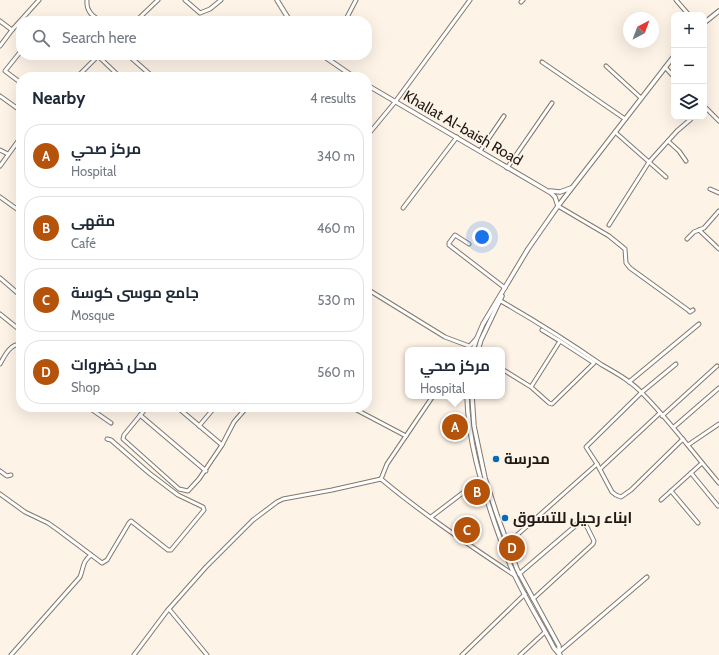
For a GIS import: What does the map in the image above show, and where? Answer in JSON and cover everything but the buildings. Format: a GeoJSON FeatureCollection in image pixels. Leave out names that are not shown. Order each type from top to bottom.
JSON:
{"type":"FeatureCollection","features":[{"type":"Feature","properties":{"kind":"street"},"geometry":{"type":"LineString","coordinates":[[25,16],[39,0]]}},
{"type":"Feature","properties":{"kind":"street"},"geometry":{"type":"LineString","coordinates":[[87,0],[87,6],[91,14],[94,16]]}},
{"type":"Feature","properties":{"kind":"street"},"geometry":{"type":"LineString","coordinates":[[141,16],[157,0]]}},
{"type":"Feature","properties":{"kind":"street"},"geometry":{"type":"LineString","coordinates":[[185,0],[200,13],[210,9],[221,0]]}},
{"type":"Feature","properties":{"kind":"street"},"geometry":{"type":"LineString","coordinates":[[277,0],[287,16]]}},
{"type":"Feature","properties":{"kind":"street"},"geometry":{"type":"LineString","coordinates":[[348,16],[356,0]]}},
{"type":"Feature","properties":{"kind":"street"},"geometry":{"type":"LineString","coordinates":[[372,130],[395,102],[470,0]]}},
{"type":"Feature","properties":{"kind":"street"},"geometry":{"type":"LineString","coordinates":[[676,0],[686,12]]}},
{"type":"Feature","properties":{"kind":"street"},"geometry":{"type":"LineString","coordinates":[[707,21],[719,11]]}},
{"type":"Feature","properties":{"kind":"street"},"geometry":{"type":"LineString","coordinates":[[0,21],[12,30]]}},
{"type":"Feature","properties":{"kind":"street"},"geometry":{"type":"LineString","coordinates":[[0,46],[16,26]]}},
{"type":"Feature","properties":{"kind":"street"},"geometry":{"type":"LineString","coordinates":[[16,57],[5,71],[16,79]]}},
{"type":"Feature","properties":{"kind":"street"},"geometry":{"type":"LineString","coordinates":[[82,72],[94,60]]}},
{"type":"Feature","properties":{"kind":"street"},"geometry":{"type":"LineString","coordinates":[[102,60],[115,72]]}},
{"type":"Feature","properties":{"kind":"street"},"geometry":{"type":"LineString","coordinates":[[133,60],[147,72]]}},
{"type":"Feature","properties":{"kind":"street"},"geometry":{"type":"LineString","coordinates":[[330,60],[347,72]]}},
{"type":"Feature","properties":{"kind":"street"},"geometry":{"type":"LineString","coordinates":[[479,347],[502,293],[528,249],[572,187],[671,60]]}},
{"type":"Feature","properties":{"kind":"street"},"geometry":{"type":"LineString","coordinates":[[542,62],[625,119]]}},
{"type":"Feature","properties":{"kind":"street"},"geometry":{"type":"LineString","coordinates":[[606,66],[641,98]]}},
{"type":"Feature","properties":{"kind":"street"},"geometry":{"type":"LineString","coordinates":[[665,68],[671,74]]}},
{"type":"Feature","properties":{"kind":"street","name":"Khallat Al-baish Road"},"geometry":{"type":"LineString","coordinates":[[372,88],[547,191]]}},
{"type":"Feature","properties":{"kind":"street"},"geometry":{"type":"LineString","coordinates":[[0,96],[16,108]]}},
{"type":"Feature","properties":{"kind":"street"},"geometry":{"type":"LineString","coordinates":[[507,168],[552,103]]}},
{"type":"Feature","properties":{"kind":"street"},"geometry":{"type":"LineString","coordinates":[[707,109],[719,120]]}},
{"type":"Feature","properties":{"kind":"street"},"geometry":{"type":"LineString","coordinates":[[480,151],[504,116]]}},
{"type":"Feature","properties":{"kind":"street"},"geometry":{"type":"LineString","coordinates":[[609,225],[649,162],[689,120]]}},
{"type":"Feature","properties":{"kind":"street"},"geometry":{"type":"LineString","coordinates":[[615,132],[666,177]]}},
{"type":"Feature","properties":{"kind":"street"},"geometry":{"type":"LineString","coordinates":[[403,208],[457,137]]}},
{"type":"Feature","properties":{"kind":"street"},"geometry":{"type":"LineString","coordinates":[[668,141],[679,151],[686,162]]}},
{"type":"Feature","properties":{"kind":"street"},"geometry":{"type":"LineString","coordinates":[[0,166],[16,144]]}},
{"type":"Feature","properties":{"kind":"street"},"geometry":{"type":"LineString","coordinates":[[0,150],[8,154]]}},
{"type":"Feature","properties":{"kind":"street"},"geometry":{"type":"LineString","coordinates":[[547,191],[560,192],[572,187]]}},
{"type":"Feature","properties":{"kind":"street"},"geometry":{"type":"LineString","coordinates":[[710,189],[719,193]]}},
{"type":"Feature","properties":{"kind":"street"},"geometry":{"type":"LineString","coordinates":[[547,191],[555,197],[558,206],[609,236],[625,249],[626,263],[630,268],[690,312],[693,310]]}},
{"type":"Feature","properties":{"kind":"street"},"geometry":{"type":"LineString","coordinates":[[0,197],[16,208]]}},
{"type":"Feature","properties":{"kind":"street"},"geometry":{"type":"LineString","coordinates":[[687,239],[694,232],[704,228],[719,211]]}},
{"type":"Feature","properties":{"kind":"street"},"geometry":{"type":"LineString","coordinates":[[699,230],[719,249]]}},
{"type":"Feature","properties":{"kind":"street"},"geometry":{"type":"LineString","coordinates":[[469,244],[454,235],[449,245],[505,288]]}},
{"type":"Feature","properties":{"kind":"street"},"geometry":{"type":"LineString","coordinates":[[0,278],[16,292]]}},
{"type":"Feature","properties":{"kind":"street"},"geometry":{"type":"LineString","coordinates":[[372,292],[445,337],[469,346],[477,338]]}},
{"type":"Feature","properties":{"kind":"street"},"geometry":{"type":"LineString","coordinates":[[474,347],[477,338],[499,300]]}},
{"type":"Feature","properties":{"kind":"street"},"geometry":{"type":"LineString","coordinates":[[499,300],[548,329],[642,392],[674,427],[719,483]]}},
{"type":"Feature","properties":{"kind":"street"},"geometry":{"type":"LineString","coordinates":[[0,314],[16,327]]}},
{"type":"Feature","properties":{"kind":"street"},"geometry":{"type":"LineString","coordinates":[[629,382],[699,324]]}},
{"type":"Feature","properties":{"kind":"street"},"geometry":{"type":"LineString","coordinates":[[505,371],[531,387],[552,404],[594,365],[594,362],[542,330]]}},
{"type":"Feature","properties":{"kind":"street"},"geometry":{"type":"LineString","coordinates":[[531,387],[560,341]]}},
{"type":"Feature","properties":{"kind":"street"},"geometry":{"type":"LineString","coordinates":[[0,364],[9,350],[16,345]]}},
{"type":"Feature","properties":{"kind":"street"},"geometry":{"type":"LineString","coordinates":[[676,364],[642,392],[586,447],[614,494],[619,497],[623,496],[683,439]]}},
{"type":"Feature","properties":{"kind":"street"},"geometry":{"type":"LineString","coordinates":[[600,469],[717,366]]}},
{"type":"Feature","properties":{"kind":"street"},"geometry":{"type":"LineString","coordinates":[[674,427],[719,388]]}},
{"type":"Feature","properties":{"kind":"street"},"geometry":{"type":"LineString","coordinates":[[381,479],[387,464],[431,399]]}},
{"type":"Feature","properties":{"kind":"street"},"geometry":{"type":"LineString","coordinates":[[466,399],[475,453],[507,544],[515,575],[545,632],[559,654]]}},
{"type":"Feature","properties":{"kind":"street"},"geometry":{"type":"LineString","coordinates":[[472,399],[481,479],[513,566],[519,574],[559,646],[559,654]]}},
{"type":"Feature","properties":{"kind":"street"},"geometry":{"type":"LineString","coordinates":[[467,407],[472,407]]}},
{"type":"Feature","properties":{"kind":"street"},"geometry":{"type":"LineString","coordinates":[[95,412],[111,423]]}},
{"type":"Feature","properties":{"kind":"street"},"geometry":{"type":"LineString","coordinates":[[143,412],[124,435],[123,439],[179,489],[185,491],[190,489],[206,471],[234,422],[243,412]]}},
{"type":"Feature","properties":{"kind":"street"},"geometry":{"type":"LineString","coordinates":[[182,412],[222,445]]}},
{"type":"Feature","properties":{"kind":"street"},"geometry":{"type":"LineString","coordinates":[[199,426],[211,412]]}},
{"type":"Feature","properties":{"kind":"street"},"geometry":{"type":"LineString","coordinates":[[360,412],[406,436]]}},
{"type":"Feature","properties":{"kind":"street"},"geometry":{"type":"LineString","coordinates":[[140,415],[206,471]]}},
{"type":"Feature","properties":{"kind":"street"},"geometry":{"type":"LineString","coordinates":[[688,445],[719,424]]}},
{"type":"Feature","properties":{"kind":"street"},"geometry":{"type":"LineString","coordinates":[[0,494],[25,512],[48,523],[101,562],[106,561],[131,521],[170,551],[204,510],[202,506],[178,495],[149,473],[111,440],[107,439]]}},
{"type":"Feature","properties":{"kind":"street"},"geometry":{"type":"LineString","coordinates":[[475,453],[479,452]]}},
{"type":"Feature","properties":{"kind":"street"},"geometry":{"type":"LineString","coordinates":[[661,500],[702,463]]}},
{"type":"Feature","properties":{"kind":"street"},"geometry":{"type":"LineString","coordinates":[[507,544],[597,464]]}},
{"type":"Feature","properties":{"kind":"street"},"geometry":{"type":"LineString","coordinates":[[0,471],[7,476],[11,475]]}},
{"type":"Feature","properties":{"kind":"street"},"geometry":{"type":"LineString","coordinates":[[691,473],[718,506]]}},
{"type":"Feature","properties":{"kind":"street"},"geometry":{"type":"LineString","coordinates":[[381,479],[405,499],[467,544],[515,575]]}},
{"type":"Feature","properties":{"kind":"street"},"geometry":{"type":"LineString","coordinates":[[134,655],[169,609],[201,572],[247,526],[277,502],[283,499],[381,479]]}},
{"type":"Feature","properties":{"kind":"street"},"geometry":{"type":"LineString","coordinates":[[431,517],[481,479]]}},
{"type":"Feature","properties":{"kind":"street"},"geometry":{"type":"LineString","coordinates":[[671,491],[698,523]]}},
{"type":"Feature","properties":{"kind":"street"},"geometry":{"type":"LineString","coordinates":[[519,574],[580,521],[584,521],[594,541],[593,544],[533,599]]}},
{"type":"Feature","properties":{"kind":"street"},"geometry":{"type":"LineString","coordinates":[[11,655],[80,577],[82,567],[91,555]]}},
{"type":"Feature","properties":{"kind":"street"},"geometry":{"type":"LineString","coordinates":[[559,654],[647,577]]}},
{"type":"Feature","properties":{"kind":"street"},"geometry":{"type":"LineString","coordinates":[[462,655],[525,594]]}},
{"type":"Feature","properties":{"kind":"street"},"geometry":{"type":"LineString","coordinates":[[169,609],[207,655]]}},
{"type":"Feature","properties":{"kind":"street"},"geometry":{"type":"LineString","coordinates":[[520,655],[545,632]]}},
{"type":"Feature","properties":{"kind":"place","name":"مركز صحي"},"geometry":{"type":"Point","coordinates":[455,427]}},
{"type":"Feature","properties":{"kind":"place","name":"مدرسة"},"geometry":{"type":"Point","coordinates":[496,459]}},
{"type":"Feature","properties":{"kind":"place","name":"مقهى"},"geometry":{"type":"Point","coordinates":[477,492]}},
{"type":"Feature","properties":{"kind":"place","name":"ابناء رحيل للتسوق"},"geometry":{"type":"Point","coordinates":[505,518]}},
{"type":"Feature","properties":{"kind":"place","name":"جامع موسى كوسة"},"geometry":{"type":"Point","coordinates":[467,530]}},
{"type":"Feature","properties":{"kind":"place","name":"محل خضروات"},"geometry":{"type":"Point","coordinates":[512,548]}}]}
